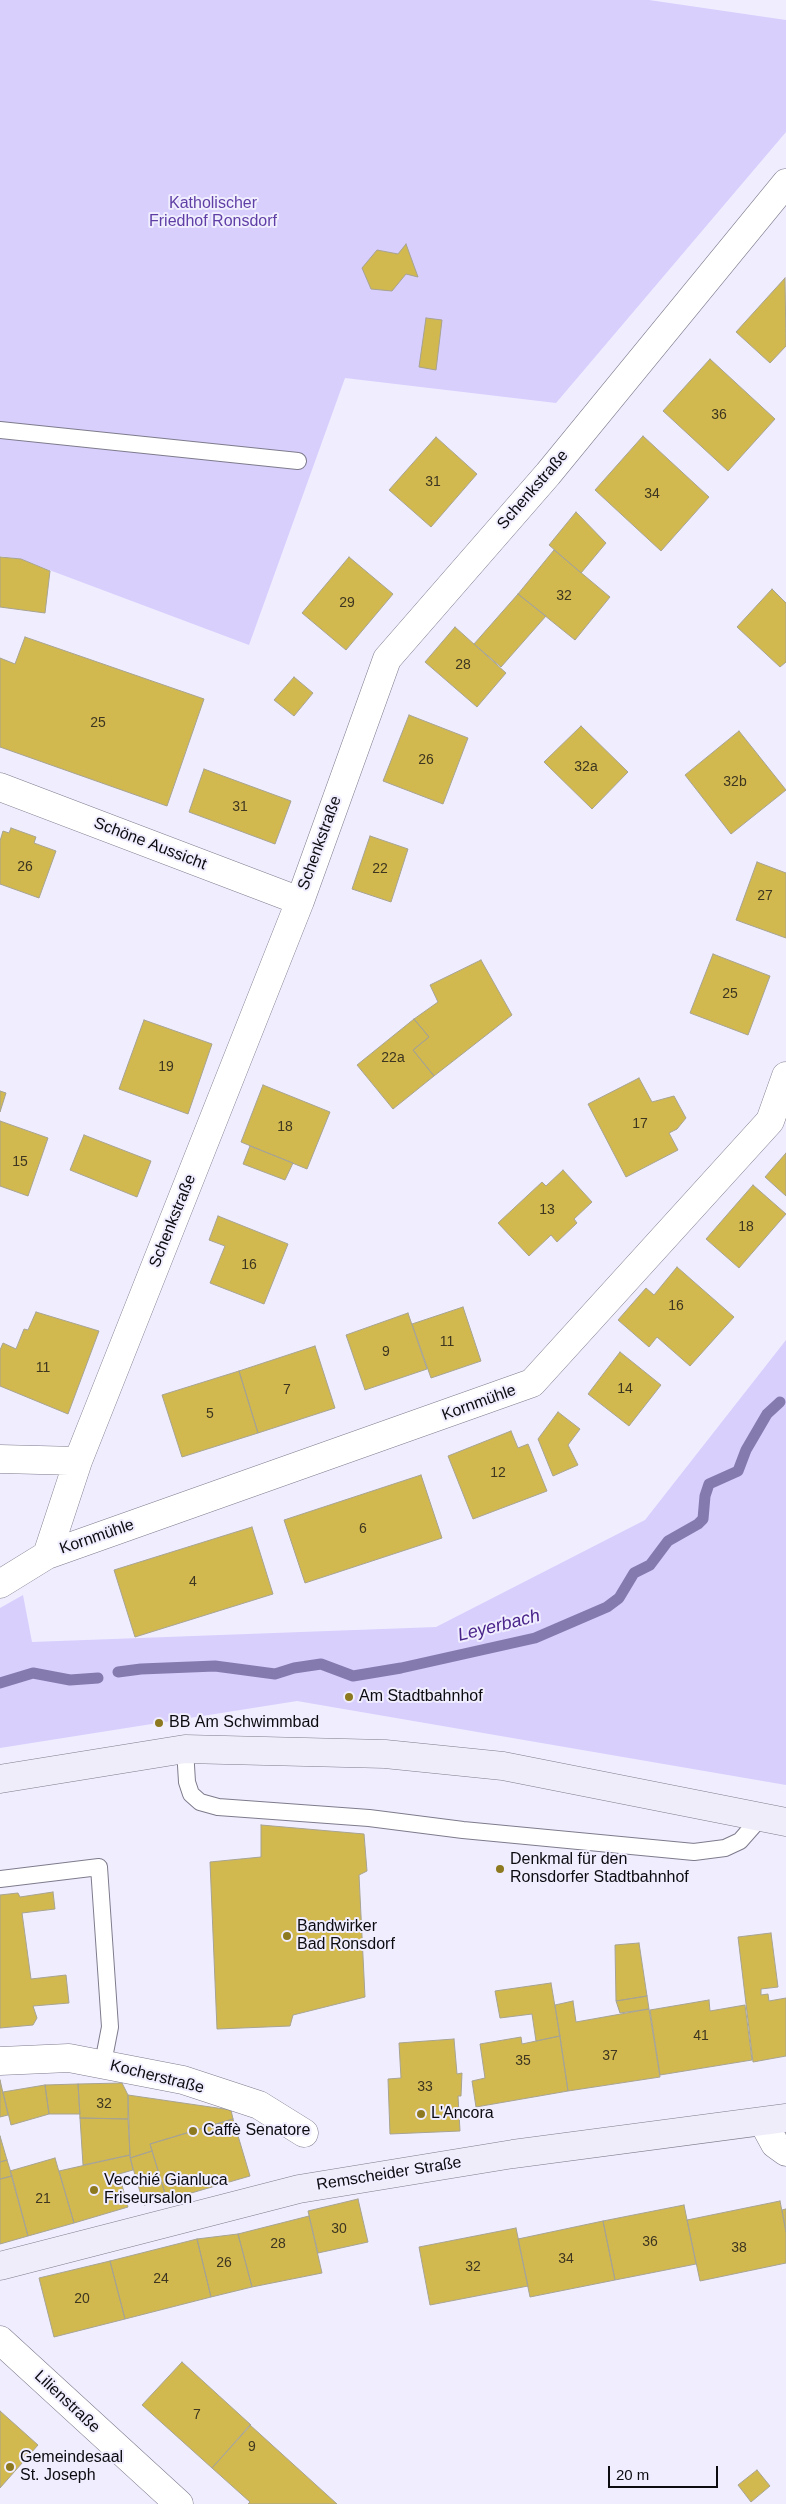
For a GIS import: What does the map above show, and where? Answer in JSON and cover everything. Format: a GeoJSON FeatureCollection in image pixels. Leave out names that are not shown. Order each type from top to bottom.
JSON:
{"type":"FeatureCollection","features":[{"type":"Feature","properties":{"kind":"main road"},"geometry":{"type":"LineString","coordinates":[[0,1779],[185,1749],[386,1754],[503,1766],[774,1819]]}},
{"type":"Feature","properties":{"kind":"main road","name":"Remscheider Straße"},"geometry":{"type":"LineString","coordinates":[[0,2266],[298,2189],[513,2154],[775,2120]]}},
{"type":"Feature","properties":{"kind":"street","name":"Schenkstraße"},"geometry":{"type":"LineString","coordinates":[[46,1555],[78,1461],[300,901],[387,659],[548,474],[786,183]]}},
{"type":"Feature","properties":{"kind":"street","name":"Schöne Aussicht"},"geometry":{"type":"LineString","coordinates":[[0,787],[300,901]]}},
{"type":"Feature","properties":{"kind":"street","name":"Kornmühle"},"geometry":{"type":"LineString","coordinates":[[46,1555],[532,1383],[770,1121],[786,1076]]}},
{"type":"Feature","properties":{"kind":"street"},"geometry":{"type":"LineString","coordinates":[[0,1459],[78,1461]]}},
{"type":"Feature","properties":{"kind":"street"},"geometry":{"type":"LineString","coordinates":[[0,1584],[46,1555]]}},
{"type":"Feature","properties":{"kind":"street","name":"Kocherstraße"},"geometry":{"type":"LineString","coordinates":[[0,2061],[69,2058],[103,2063],[183,2080],[259,2105],[304,2133]]}},
{"type":"Feature","properties":{"kind":"street"},"geometry":{"type":"LineString","coordinates":[[775,2120],[775,2144],[786,2152]]}},
{"type":"Feature","properties":{"kind":"street","name":"Lilienstraße"},"geometry":{"type":"LineString","coordinates":[[0,2340],[179,2504]]}},
{"type":"Feature","properties":{"kind":"lane"},"geometry":{"type":"LineString","coordinates":[[0,430],[298,461]]}},
{"type":"Feature","properties":{"kind":"lane"},"geometry":{"type":"LineString","coordinates":[[185,1749],[186,1782],[191,1794],[200,1802],[218,1807],[369,1818],[463,1830],[694,1852],[725,1848],[740,1841],[774,1819]]}},
{"type":"Feature","properties":{"kind":"lane"},"geometry":{"type":"LineString","coordinates":[[0,1879],[99,1867],[110,2027],[103,2063]]}},
{"type":"Feature","properties":{"kind":"green space","name":"Katholischer Friedhof Ronsdorf"},"geometry":{"type":"Polygon","coordinates":[[[0,0],[649,0],[786,20],[786,132],[556,403],[345,378],[249,645],[20,559],[0,556],[0,0]]]}},
{"type":"Feature","properties":{"kind":"green space"},"geometry":{"type":"Polygon","coordinates":[[[786,1340],[786,1785],[297,1701],[0,1748],[0,1608],[23,1595],[32,1642],[436,1627],[645,1520],[786,1340]]]}},
{"type":"Feature","properties":{"kind":"building"},"geometry":{"type":"Polygon","coordinates":[[[406,244],[418,277],[406,274],[392,291],[371,289],[362,268],[377,250],[398,254],[406,244]]]}},
{"type":"Feature","properties":{"kind":"building"},"geometry":{"type":"Polygon","coordinates":[[[785,278],[786,346],[770,363],[736,332],[785,278]]]}},
{"type":"Feature","properties":{"kind":"building"},"geometry":{"type":"Polygon","coordinates":[[[426,318],[442,320],[436,370],[419,367],[426,318]]]}},
{"type":"Feature","properties":{"kind":"building"},"geometry":{"type":"Polygon","coordinates":[[[710,359],[775,419],[728,471],[663,411],[710,359]]]}},
{"type":"Feature","properties":{"kind":"building"},"geometry":{"type":"Polygon","coordinates":[[[643,436],[709,497],[661,551],[595,490],[643,436]]]}},
{"type":"Feature","properties":{"kind":"building"},"geometry":{"type":"Polygon","coordinates":[[[436,437],[477,474],[431,527],[389,490],[436,437]]]}},
{"type":"Feature","properties":{"kind":"building"},"geometry":{"type":"Polygon","coordinates":[[[576,512],[606,543],[581,573],[549,545],[576,512]]]}},
{"type":"Feature","properties":{"kind":"building"},"geometry":{"type":"Polygon","coordinates":[[[554,550],[610,597],[575,640],[518,594],[554,550]]]}},
{"type":"Feature","properties":{"kind":"building"},"geometry":{"type":"Polygon","coordinates":[[[0,557],[21,559],[50,571],[45,613],[0,607],[0,557]]]}},
{"type":"Feature","properties":{"kind":"building"},"geometry":{"type":"Polygon","coordinates":[[[349,557],[393,594],[346,650],[302,613],[349,557]]]}},
{"type":"Feature","properties":{"kind":"building"},"geometry":{"type":"Polygon","coordinates":[[[772,589],[786,603],[786,662],[780,667],[737,627],[772,589]]]}},
{"type":"Feature","properties":{"kind":"building"},"geometry":{"type":"Polygon","coordinates":[[[518,594],[546,616],[501,667],[474,644],[518,594]]]}},
{"type":"Feature","properties":{"kind":"building"},"geometry":{"type":"Polygon","coordinates":[[[455,627],[506,673],[477,707],[425,662],[455,627]]]}},
{"type":"Feature","properties":{"kind":"building"},"geometry":{"type":"Polygon","coordinates":[[[25,637],[204,699],[167,806],[0,747],[0,658],[15,664],[25,637]]]}},
{"type":"Feature","properties":{"kind":"building"},"geometry":{"type":"Polygon","coordinates":[[[294,677],[313,693],[294,716],[274,700],[294,677]]]}},
{"type":"Feature","properties":{"kind":"building"},"geometry":{"type":"Polygon","coordinates":[[[409,715],[468,738],[443,804],[383,781],[409,715]]]}},
{"type":"Feature","properties":{"kind":"building"},"geometry":{"type":"Polygon","coordinates":[[[581,726],[628,772],[592,809],[544,762],[581,726]]]}},
{"type":"Feature","properties":{"kind":"building"},"geometry":{"type":"Polygon","coordinates":[[[739,731],[786,790],[731,834],[685,775],[739,731]]]}},
{"type":"Feature","properties":{"kind":"building"},"geometry":{"type":"Polygon","coordinates":[[[204,769],[291,801],[275,844],[189,812],[204,769]]]}},
{"type":"Feature","properties":{"kind":"building"},"geometry":{"type":"Polygon","coordinates":[[[11,828],[36,837],[34,843],[56,851],[39,898],[0,884],[0,841],[3,831],[9,833],[11,828]]]}},
{"type":"Feature","properties":{"kind":"building"},"geometry":{"type":"Polygon","coordinates":[[[370,836],[408,849],[391,902],[352,889],[370,836]]]}},
{"type":"Feature","properties":{"kind":"building"},"geometry":{"type":"Polygon","coordinates":[[[757,862],[786,873],[786,938],[736,920],[757,862]]]}},
{"type":"Feature","properties":{"kind":"building"},"geometry":{"type":"Polygon","coordinates":[[[713,954],[770,976],[748,1035],[690,1013],[713,954]]]}},
{"type":"Feature","properties":{"kind":"building"},"geometry":{"type":"Polygon","coordinates":[[[481,960],[512,1015],[434,1076],[413,1050],[429,1037],[414,1019],[438,1002],[430,985],[481,960]]]}},
{"type":"Feature","properties":{"kind":"building"},"geometry":{"type":"Polygon","coordinates":[[[414,1019],[429,1037],[413,1050],[434,1076],[393,1109],[357,1065],[414,1019]]]}},
{"type":"Feature","properties":{"kind":"building"},"geometry":{"type":"Polygon","coordinates":[[[144,1020],[212,1044],[188,1114],[119,1089],[144,1020]]]}},
{"type":"Feature","properties":{"kind":"building"},"geometry":{"type":"Polygon","coordinates":[[[639,1078],[652,1102],[674,1096],[686,1118],[677,1129],[669,1133],[678,1150],[626,1177],[588,1104],[639,1078]]]}},
{"type":"Feature","properties":{"kind":"building"},"geometry":{"type":"Polygon","coordinates":[[[263,1085],[330,1112],[307,1169],[241,1142],[263,1085]]]}},
{"type":"Feature","properties":{"kind":"building"},"geometry":{"type":"Polygon","coordinates":[[[0,1091],[6,1093],[0,1112],[0,1091]]]}},
{"type":"Feature","properties":{"kind":"building"},"geometry":{"type":"Polygon","coordinates":[[[0,1121],[48,1138],[28,1196],[0,1186],[0,1121]]]}},
{"type":"Feature","properties":{"kind":"building"},"geometry":{"type":"Polygon","coordinates":[[[84,1135],[151,1161],[137,1197],[70,1170],[84,1135]]]}},
{"type":"Feature","properties":{"kind":"building"},"geometry":{"type":"Polygon","coordinates":[[[250,1146],[293,1163],[285,1180],[243,1164],[250,1146]]]}},
{"type":"Feature","properties":{"kind":"building"},"geometry":{"type":"Polygon","coordinates":[[[786,1153],[786,1196],[765,1177],[786,1153]]]}},
{"type":"Feature","properties":{"kind":"building"},"geometry":{"type":"Polygon","coordinates":[[[563,1170],[592,1202],[574,1219],[577,1223],[557,1242],[551,1235],[529,1256],[498,1223],[542,1182],[546,1186],[563,1170]]]}},
{"type":"Feature","properties":{"kind":"building"},"geometry":{"type":"Polygon","coordinates":[[[753,1185],[786,1214],[739,1268],[706,1239],[753,1185]]]}},
{"type":"Feature","properties":{"kind":"building"},"geometry":{"type":"Polygon","coordinates":[[[218,1216],[288,1244],[264,1304],[210,1283],[225,1246],[209,1240],[218,1216]]]}},
{"type":"Feature","properties":{"kind":"building"},"geometry":{"type":"Polygon","coordinates":[[[677,1267],[734,1317],[690,1366],[657,1337],[649,1347],[618,1320],[646,1288],[654,1295],[677,1267]]]}},
{"type":"Feature","properties":{"kind":"building"},"geometry":{"type":"Polygon","coordinates":[[[463,1307],[481,1361],[431,1378],[412,1324],[463,1307]]]}},
{"type":"Feature","properties":{"kind":"building"},"geometry":{"type":"Polygon","coordinates":[[[36,1312],[99,1331],[68,1414],[0,1386],[0,1350],[3,1343],[16,1349],[24,1329],[28,1330],[36,1312]]]}},
{"type":"Feature","properties":{"kind":"building"},"geometry":{"type":"Polygon","coordinates":[[[408,1313],[427,1369],[365,1390],[346,1335],[408,1313]]]}},
{"type":"Feature","properties":{"kind":"building"},"geometry":{"type":"Polygon","coordinates":[[[315,1346],[335,1408],[258,1433],[239,1371],[315,1346]]]}},
{"type":"Feature","properties":{"kind":"building"},"geometry":{"type":"Polygon","coordinates":[[[620,1352],[661,1385],[629,1426],[588,1394],[620,1352]]]}},
{"type":"Feature","properties":{"kind":"building"},"geometry":{"type":"Polygon","coordinates":[[[239,1371],[258,1433],[182,1457],[162,1395],[239,1371]]]}},
{"type":"Feature","properties":{"kind":"building"},"geometry":{"type":"Polygon","coordinates":[[[558,1412],[580,1429],[568,1445],[578,1465],[553,1476],[538,1439],[558,1412]]]}},
{"type":"Feature","properties":{"kind":"building"},"geometry":{"type":"Polygon","coordinates":[[[511,1431],[518,1448],[528,1444],[547,1491],[473,1519],[448,1456],[511,1431]]]}},
{"type":"Feature","properties":{"kind":"building"},"geometry":{"type":"Polygon","coordinates":[[[421,1475],[442,1538],[305,1583],[284,1520],[421,1475]]]}},
{"type":"Feature","properties":{"kind":"building"},"geometry":{"type":"Polygon","coordinates":[[[252,1527],[273,1594],[135,1637],[114,1570],[252,1527]]]}},
{"type":"Feature","properties":{"kind":"building","name":"Bandwirker Bad Ronsdorf"},"geometry":{"type":"Polygon","coordinates":[[[261,1825],[364,1834],[367,1871],[359,1875],[365,1997],[293,2015],[290,2026],[217,2029],[210,1862],[261,1857],[261,1825]]]}},
{"type":"Feature","properties":{"kind":"building"},"geometry":{"type":"Polygon","coordinates":[[[53,1892],[55,1909],[22,1913],[31,1979],[66,1975],[69,2003],[33,2006],[37,2018],[33,2025],[0,2028],[0,1895],[18,1893],[20,1897],[53,1892]]]}},
{"type":"Feature","properties":{"kind":"building"},"geometry":{"type":"Polygon","coordinates":[[[771,1933],[778,1987],[761,1989],[761,1995],[768,1994],[769,2001],[786,1998],[786,2056],[753,2062],[738,1937],[771,1933]]]}},
{"type":"Feature","properties":{"kind":"building"},"geometry":{"type":"Polygon","coordinates":[[[639,1943],[647,1996],[616,2001],[615,1945],[639,1943]]]}},
{"type":"Feature","properties":{"kind":"building"},"geometry":{"type":"Polygon","coordinates":[[[551,1983],[560,2036],[536,2041],[532,2014],[500,2018],[495,1991],[551,1983]]]}},
{"type":"Feature","properties":{"kind":"building"},"geometry":{"type":"Polygon","coordinates":[[[647,1996],[649,2009],[620,2013],[616,2001],[647,1996]]]}},
{"type":"Feature","properties":{"kind":"building"},"geometry":{"type":"Polygon","coordinates":[[[709,2000],[710,2011],[745,2005],[752,2060],[660,2075],[650,2010],[709,2000]]]}},
{"type":"Feature","properties":{"kind":"building"},"geometry":{"type":"Polygon","coordinates":[[[573,2001],[576,2022],[649,2009],[660,2077],[568,2091],[555,2005],[573,2001]]]}},
{"type":"Feature","properties":{"kind":"building"},"geometry":{"type":"Polygon","coordinates":[[[560,2036],[568,2091],[476,2107],[472,2081],[485,2078],[480,2044],[521,2037],[522,2044],[560,2036]]]}},
{"type":"Feature","properties":{"kind":"building"},"geometry":{"type":"Polygon","coordinates":[[[454,2039],[457,2074],[462,2073],[461,2096],[458,2096],[460,2131],[390,2134],[388,2079],[401,2078],[399,2043],[454,2039]]]}},
{"type":"Feature","properties":{"kind":"building"},"geometry":{"type":"Polygon","coordinates":[[[0,2080],[8,2115],[0,2117],[0,2080]]]}},
{"type":"Feature","properties":{"kind":"building"},"geometry":{"type":"Polygon","coordinates":[[[122,2083],[128,2095],[128,2119],[80,2118],[78,2084],[122,2083]]]}},
{"type":"Feature","properties":{"kind":"building"},"geometry":{"type":"Polygon","coordinates":[[[78,2084],[80,2114],[49,2114],[45,2085],[78,2084]]]}},
{"type":"Feature","properties":{"kind":"building"},"geometry":{"type":"Polygon","coordinates":[[[45,2085],[49,2114],[11,2125],[3,2092],[45,2085]]]}},
{"type":"Feature","properties":{"kind":"building"},"geometry":{"type":"Polygon","coordinates":[[[128,2095],[231,2110],[233,2119],[150,2144],[152,2151],[130,2158],[128,2095]]]}},
{"type":"Feature","properties":{"kind":"building"},"geometry":{"type":"Polygon","coordinates":[[[80,2118],[128,2119],[130,2155],[83,2165],[80,2118]]]}},
{"type":"Feature","properties":{"kind":"building"},"geometry":{"type":"Polygon","coordinates":[[[233,2119],[250,2176],[167,2200],[150,2144],[233,2119]]]}},
{"type":"Feature","properties":{"kind":"building"},"geometry":{"type":"Polygon","coordinates":[[[0,2136],[7,2160],[0,2162],[0,2136]]]}},
{"type":"Feature","properties":{"kind":"building"},"geometry":{"type":"Polygon","coordinates":[[[152,2151],[167,2200],[144,2205],[130,2158],[152,2151]]]}},
{"type":"Feature","properties":{"kind":"building"},"geometry":{"type":"Polygon","coordinates":[[[130,2155],[133,2170],[119,2174],[128,2207],[74,2223],[59,2171],[130,2155]]]}},
{"type":"Feature","properties":{"kind":"building"},"geometry":{"type":"Polygon","coordinates":[[[55,2158],[74,2223],[28,2236],[10,2171],[55,2158]]]}},
{"type":"Feature","properties":{"kind":"building"},"geometry":{"type":"Polygon","coordinates":[[[7,2160],[12,2176],[0,2179],[0,2162],[7,2160]]]}},
{"type":"Feature","properties":{"kind":"building"},"geometry":{"type":"Polygon","coordinates":[[[12,2176],[28,2236],[0,2244],[0,2179],[12,2176]]]}},
{"type":"Feature","properties":{"kind":"building"},"geometry":{"type":"Polygon","coordinates":[[[358,2199],[368,2242],[318,2253],[308,2211],[358,2199]]]}},
{"type":"Feature","properties":{"kind":"building"},"geometry":{"type":"Polygon","coordinates":[[[780,2201],[786,2232],[786,2263],[700,2281],[687,2220],[780,2201]]]}},
{"type":"Feature","properties":{"kind":"building"},"geometry":{"type":"Polygon","coordinates":[[[684,2205],[696,2264],[615,2280],[603,2221],[684,2205]]]}},
{"type":"Feature","properties":{"kind":"building"},"geometry":{"type":"Polygon","coordinates":[[[786,2209],[786,2232],[782,2210],[786,2209]]]}},
{"type":"Feature","properties":{"kind":"building"},"geometry":{"type":"Polygon","coordinates":[[[309,2216],[322,2273],[252,2287],[238,2234],[309,2216]]]}},
{"type":"Feature","properties":{"kind":"building"},"geometry":{"type":"Polygon","coordinates":[[[603,2221],[615,2280],[530,2297],[518,2239],[603,2221]]]}},
{"type":"Feature","properties":{"kind":"building"},"geometry":{"type":"Polygon","coordinates":[[[516,2228],[528,2286],[430,2305],[419,2247],[516,2228]]]}},
{"type":"Feature","properties":{"kind":"building"},"geometry":{"type":"Polygon","coordinates":[[[238,2234],[252,2287],[211,2297],[197,2239],[238,2234]]]}},
{"type":"Feature","properties":{"kind":"building"},"geometry":{"type":"Polygon","coordinates":[[[197,2239],[211,2297],[125,2319],[110,2261],[197,2239]]]}},
{"type":"Feature","properties":{"kind":"building"},"geometry":{"type":"Polygon","coordinates":[[[110,2261],[125,2319],[54,2337],[39,2278],[110,2261]]]}},
{"type":"Feature","properties":{"kind":"building"},"geometry":{"type":"Polygon","coordinates":[[[182,2362],[251,2425],[212,2468],[142,2405],[182,2362]]]}},
{"type":"Feature","properties":{"kind":"building","name":"Gemeindesaal St. Joseph"},"geometry":{"type":"Polygon","coordinates":[[[0,2411],[38,2445],[0,2488],[0,2411]]]}},
{"type":"Feature","properties":{"kind":"building"},"geometry":{"type":"Polygon","coordinates":[[[250,2425],[337,2504],[248,2504],[250,2502],[212,2468],[250,2425]]]}},
{"type":"Feature","properties":{"kind":"building"},"geometry":{"type":"Polygon","coordinates":[[[757,2470],[770,2486],[751,2502],[738,2485],[757,2470]]]}},
{"type":"Feature","properties":{"kind":"waterway","name":"Leyerbach"},"geometry":{"type":"LineString","coordinates":[[118,1672],[141,1669],[215,1666],[275,1674],[294,1668],[321,1664],[353,1676],[401,1668],[535,1638],[607,1607],[619,1598],[634,1573],[650,1565],[668,1541],[698,1524],[703,1519],[705,1496],[709,1484],[738,1471],[746,1450],[767,1414],[780,1402]]}},
{"type":"Feature","properties":{"kind":"waterway","name":"Leyerbach"},"geometry":{"type":"LineString","coordinates":[[0,1683],[33,1673],[70,1680],[98,1678]]}},
{"type":"Feature","properties":{"kind":"place","name":"Am Stadtbahnhof"},"geometry":{"type":"Point","coordinates":[349,1697]}},
{"type":"Feature","properties":{"kind":"place","name":"BB Am Schwimmbad"},"geometry":{"type":"Point","coordinates":[159,1723]}},
{"type":"Feature","properties":{"kind":"place","name":"Denkmal für den Ronsdorfer Stadtbahnhof"},"geometry":{"type":"Point","coordinates":[500,1869]}},
{"type":"Feature","properties":{"kind":"place","name":"Bandwirker Bad Ronsdorf"},"geometry":{"type":"Point","coordinates":[287,1936]}},
{"type":"Feature","properties":{"kind":"place","name":"L'Ancora"},"geometry":{"type":"Point","coordinates":[421,2114]}},
{"type":"Feature","properties":{"kind":"place","name":"Caffè Senatore"},"geometry":{"type":"Point","coordinates":[193,2131]}},
{"type":"Feature","properties":{"kind":"place","name":"Vecchié Gianluca Friseursalon"},"geometry":{"type":"Point","coordinates":[94,2190]}},
{"type":"Feature","properties":{"kind":"place","name":"Gemeindesaal St. Joseph"},"geometry":{"type":"Point","coordinates":[10,2467]}}]}
